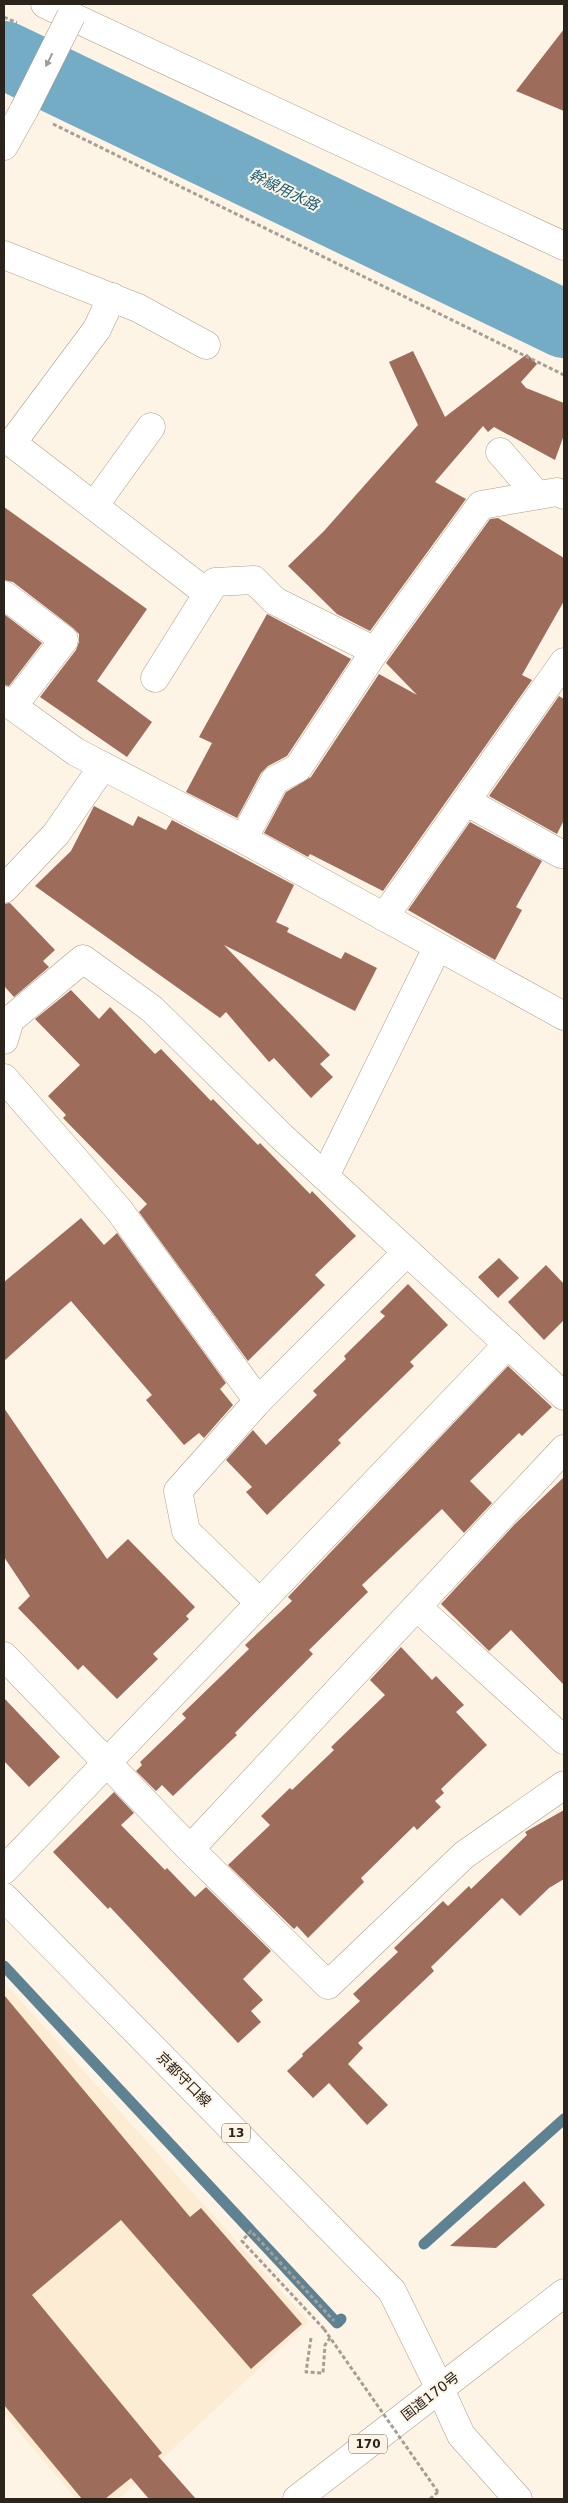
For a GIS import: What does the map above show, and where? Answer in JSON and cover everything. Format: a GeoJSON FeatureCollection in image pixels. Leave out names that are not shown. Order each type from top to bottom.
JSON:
{"type":"FeatureCollection","features":[{"type":"Feature","properties":{"kind":"main road"},"geometry":{"type":"LineString","coordinates":[[45,4],[75,10],[564,246]]}},
{"type":"Feature","properties":{"kind":"main road"},"geometry":{"type":"LineString","coordinates":[[4,146],[75,10]]}},
{"type":"Feature","properties":{"kind":"main road"},"geometry":{"type":"LineString","coordinates":[[4,255],[138,308],[206,346]]}},
{"type":"Feature","properties":{"kind":"main road"},"geometry":{"type":"LineString","coordinates":[[112,297],[97,329],[12,443],[207,594]]}},
{"type":"Feature","properties":{"kind":"main road"},"geometry":{"type":"LineString","coordinates":[[94,506],[151,427]]}},
{"type":"Feature","properties":{"kind":"main road"},"geometry":{"type":"LineString","coordinates":[[500,452],[537,496]]}},
{"type":"Feature","properties":{"kind":"main road"},"geometry":{"type":"LineString","coordinates":[[243,839],[275,780],[298,768],[375,651],[481,505],[558,492],[564,495]]}},
{"type":"Feature","properties":{"kind":"main road"},"geometry":{"type":"LineString","coordinates":[[155,678],[215,582],[254,580],[275,601],[375,651]]}},
{"type":"Feature","properties":{"kind":"main road"},"geometry":{"type":"LineString","coordinates":[[4,595],[64,640],[8,703],[76,752],[243,839],[437,948],[564,1016]]}},
{"type":"Feature","properties":{"kind":"main road"},"geometry":{"type":"LineString","coordinates":[[384,917],[560,674]]}},
{"type":"Feature","properties":{"kind":"main road"},"geometry":{"type":"LineString","coordinates":[[4,889],[56,834],[102,766]]}},
{"type":"Feature","properties":{"kind":"main road"},"geometry":{"type":"LineString","coordinates":[[467,802],[561,854]]}},
{"type":"Feature","properties":{"kind":"main road"},"geometry":{"type":"LineString","coordinates":[[325,1176],[437,948]]}},
{"type":"Feature","properties":{"kind":"main road"},"geometry":{"type":"LineString","coordinates":[[4,1040],[10,1020],[83,958],[152,1009],[282,1138],[564,1396]]}},
{"type":"Feature","properties":{"kind":"main road"},"geometry":{"type":"LineString","coordinates":[[4,1078],[119,1210],[258,1401]]}},
{"type":"Feature","properties":{"kind":"main road"},"geometry":{"type":"LineString","coordinates":[[260,1603],[186,1531],[178,1491],[258,1401],[407,1252]]}},
{"type":"Feature","properties":{"kind":"main road"},"geometry":{"type":"LineString","coordinates":[[4,1870],[508,1344]]}},
{"type":"Feature","properties":{"kind":"main road"},"geometry":{"type":"LineString","coordinates":[[190,1849],[564,1449]]}},
{"type":"Feature","properties":{"kind":"main road"},"geometry":{"type":"LineString","coordinates":[[417,1607],[564,1740]]}},
{"type":"Feature","properties":{"kind":"main road"},"geometry":{"type":"LineString","coordinates":[[4,1656],[190,1849],[328,1985],[464,1855],[564,1785]]}},
{"type":"Feature","properties":{"kind":"main road","name":"京都守口線"},"geometry":{"type":"LineString","coordinates":[[4,1897],[392,2291],[461,2435],[518,2499]]}},
{"type":"Feature","properties":{"kind":"main road","name":"国道170号"},"geometry":{"type":"LineString","coordinates":[[296,2499],[564,2293]]}},
{"type":"Feature","properties":{"kind":"path"},"geometry":{"type":"LineString","coordinates":[[24,110],[564,375]]}},
{"type":"Feature","properties":{"kind":"path"},"geometry":{"type":"LineString","coordinates":[[334,2321],[251,2231],[242,2241],[330,2338],[438,2492],[430,2499]]}},
{"type":"Feature","properties":{"kind":"path"},"geometry":{"type":"LineString","coordinates":[[311,2338],[306,2372],[323,2373],[324,2345],[330,2338]]}},
{"type":"Feature","properties":{"kind":"shaded area"},"geometry":{"type":"Polygon","coordinates":[[[4,1982],[309,2322],[119,2499],[76,2499],[4,2414],[4,1982]]]}},
{"type":"Feature","properties":{"kind":"building"},"geometry":{"type":"Polygon","coordinates":[[[564,29],[564,111],[516,91],[564,29]]]}},
{"type":"Feature","properties":{"kind":"building"},"geometry":{"type":"Polygon","coordinates":[[[413,351],[445,417],[527,354],[537,364],[521,382],[526,388],[564,403],[564,435],[555,460],[494,427],[488,432],[483,426],[435,482],[466,499],[370,631],[337,614],[288,566],[324,531],[418,425],[389,362],[413,351]]]}},
{"type":"Feature","properties":{"kind":"building"},"geometry":{"type":"Polygon","coordinates":[[[4,507],[147,609],[97,681],[152,722],[127,757],[40,697],[76,650],[79,634],[13,582],[4,580],[4,507]]]}},
{"type":"Feature","properties":{"kind":"building"},"geometry":{"type":"Polygon","coordinates":[[[498,518],[564,558],[564,601],[522,675],[532,680],[383,891],[310,854],[308,857],[264,833],[286,792],[311,777],[379,674],[417,695],[386,663],[490,519],[498,518]]]}},
{"type":"Feature","properties":{"kind":"building"},"geometry":{"type":"Polygon","coordinates":[[[4,614],[42,643],[9,686],[4,685],[4,614]]]}},
{"type":"Feature","properties":{"kind":"building"},"geometry":{"type":"Polygon","coordinates":[[[267,614],[351,659],[287,756],[268,766],[261,773],[237,818],[186,792],[212,743],[199,737],[267,614]]]}},
{"type":"Feature","properties":{"kind":"building"},"geometry":{"type":"Polygon","coordinates":[[[559,696],[564,699],[564,820],[557,834],[489,796],[559,696]]]}},
{"type":"Feature","properties":{"kind":"building"},"geometry":{"type":"Polygon","coordinates":[[[94,806],[133,826],[138,816],[166,830],[172,820],[294,885],[276,922],[289,928],[287,932],[341,959],[345,952],[377,968],[355,1011],[224,945],[330,1055],[320,1064],[333,1077],[311,1098],[274,1058],[269,1062],[226,1012],[220,1018],[35,886],[71,851],[94,806]]]}},
{"type":"Feature","properties":{"kind":"building"},"geometry":{"type":"Polygon","coordinates":[[[470,822],[542,861],[516,907],[522,910],[495,960],[408,910],[470,822]]]}},
{"type":"Feature","properties":{"kind":"building"},"geometry":{"type":"Polygon","coordinates":[[[10,903],[55,950],[43,961],[49,967],[14,997],[4,986],[4,904],[10,903]]]}},
{"type":"Feature","properties":{"kind":"building"},"geometry":{"type":"Polygon","coordinates":[[[71,990],[99,1019],[110,1007],[155,1054],[161,1049],[211,1101],[213,1099],[258,1145],[260,1143],[310,1194],[312,1191],[356,1236],[315,1275],[325,1285],[248,1361],[139,1212],[147,1204],[63,1118],[66,1115],[48,1096],[80,1065],[35,1019],[71,990]]]}},
{"type":"Feature","properties":{"kind":"building"},"geometry":{"type":"Polygon","coordinates":[[[81,1218],[104,1245],[117,1233],[226,1383],[220,1389],[233,1405],[204,1438],[199,1433],[184,1445],[146,1400],[152,1395],[71,1301],[4,1361],[4,1282],[81,1218]]]}},
{"type":"Feature","properties":{"kind":"building"},"geometry":{"type":"Polygon","coordinates":[[[499,1258],[519,1278],[498,1298],[478,1277],[499,1258]]]}},
{"type":"Feature","properties":{"kind":"building"},"geometry":{"type":"Polygon","coordinates":[[[546,1265],[564,1284],[564,1320],[544,1340],[508,1302],[546,1265]]]}},
{"type":"Feature","properties":{"kind":"building"},"geometry":{"type":"Polygon","coordinates":[[[408,1284],[448,1325],[410,1362],[414,1366],[338,1440],[341,1443],[267,1515],[246,1492],[252,1487],[226,1460],[253,1430],[266,1445],[317,1395],[313,1391],[346,1359],[344,1356],[385,1316],[380,1312],[408,1284]]]}},
{"type":"Feature","properties":{"kind":"building"},"geometry":{"type":"Polygon","coordinates":[[[508,1366],[552,1407],[522,1436],[519,1433],[470,1481],[492,1503],[464,1533],[442,1509],[362,1585],[368,1592],[309,1650],[313,1654],[235,1733],[237,1735],[173,1796],[162,1785],[156,1791],[136,1771],[142,1765],[140,1762],[186,1718],[182,1714],[249,1649],[245,1645],[292,1601],[288,1597],[508,1366]]]}},
{"type":"Feature","properties":{"kind":"building"},"geometry":{"type":"Polygon","coordinates":[[[4,1408],[107,1559],[128,1539],[195,1607],[186,1616],[189,1619],[153,1654],[158,1659],[117,1699],[83,1665],[78,1670],[18,1608],[30,1596],[4,1557],[4,1408]]]}},
{"type":"Feature","properties":{"kind":"building"},"geometry":{"type":"Polygon","coordinates":[[[564,1477],[564,1685],[511,1630],[489,1651],[441,1604],[515,1524],[564,1477]]]}},
{"type":"Feature","properties":{"kind":"building"},"geometry":{"type":"Polygon","coordinates":[[[401,1647],[432,1680],[436,1676],[464,1705],[456,1712],[487,1745],[441,1789],[444,1793],[435,1801],[441,1807],[417,1830],[414,1826],[361,1878],[364,1882],[308,1938],[297,1926],[294,1929],[228,1865],[270,1825],[261,1816],[290,1788],[292,1790],[334,1750],[331,1747],[385,1695],[370,1680],[401,1647]]]}},
{"type":"Feature","properties":{"kind":"building"},"geometry":{"type":"Polygon","coordinates":[[[4,1698],[60,1757],[29,1787],[4,1761],[4,1698]]]}},
{"type":"Feature","properties":{"kind":"building"},"geometry":{"type":"Polygon","coordinates":[[[114,1792],[134,1813],[121,1825],[165,1870],[167,1868],[195,1897],[206,1887],[271,1951],[243,1979],[263,2000],[251,2011],[261,2022],[238,2043],[110,1907],[108,1909],[53,1852],[114,1792]]]}},
{"type":"Feature","properties":{"kind":"building"},"geometry":{"type":"Polygon","coordinates":[[[564,1810],[564,1879],[549,1888],[520,1916],[502,1898],[431,1967],[434,1971],[358,2043],[363,2048],[348,2064],[388,2105],[367,2125],[329,2083],[313,2098],[287,2071],[303,2056],[302,2054],[360,2001],[353,1994],[398,1952],[394,1948],[443,1901],[448,1906],[469,1886],[471,1889],[527,1835],[525,1832],[564,1810]]]}},
{"type":"Feature","properties":{"kind":"building"},"geometry":{"type":"Polygon","coordinates":[[[4,1995],[190,2217],[201,2208],[302,2324],[251,2369],[121,2220],[32,2295],[162,2453],[158,2456],[196,2499],[149,2499],[131,2478],[105,2499],[82,2499],[4,2405],[4,1995]]]}},
{"type":"Feature","properties":{"kind":"building"},"geometry":{"type":"Polygon","coordinates":[[[524,2181],[545,2205],[496,2248],[450,2246],[524,2181]]]}},
{"type":"Feature","properties":{"kind":"waterway","name":"幹線用水路"},"geometry":{"type":"LineString","coordinates":[[4,55],[564,324]]}},
{"type":"Feature","properties":{"kind":"waterway"},"geometry":{"type":"LineString","coordinates":[[4,1966],[337,2323],[341,2319]]}},
{"type":"Feature","properties":{"kind":"waterway"},"geometry":{"type":"LineString","coordinates":[[424,2244],[564,2119]]}}]}
